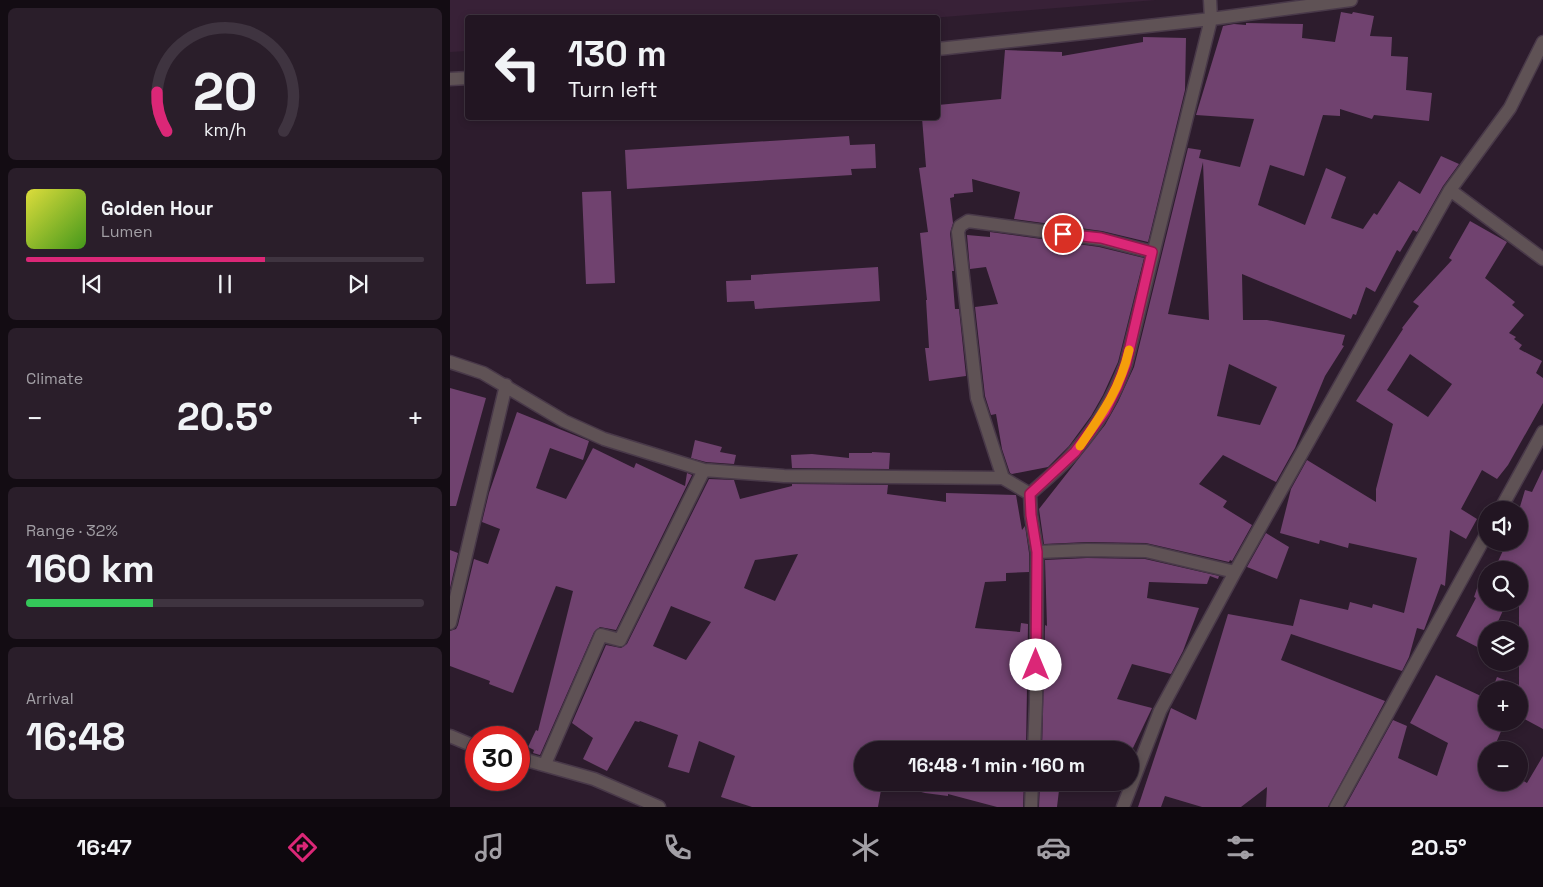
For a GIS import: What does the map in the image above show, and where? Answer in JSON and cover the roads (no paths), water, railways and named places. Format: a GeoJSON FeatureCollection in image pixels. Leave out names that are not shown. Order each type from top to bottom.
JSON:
{"type":"FeatureCollection","features":[{"type":"Feature","properties":{"kind":"street"},"geometry":{"type":"LineString","coordinates":[[1034,741],[1037,552],[1031,515],[1030,494],[1075,452],[1105,411],[1126,364],[1211,18],[1210,0]]}},
{"type":"Feature","properties":{"kind":"street"},"geometry":{"type":"LineString","coordinates":[[940,49],[1351,0]]}},
{"type":"Feature","properties":{"kind":"street"},"geometry":{"type":"LineString","coordinates":[[1123,807],[1160,711],[1235,572],[1450,190],[1510,108],[1543,42]]}},
{"type":"Feature","properties":{"kind":"street"},"geometry":{"type":"LineString","coordinates":[[450,79],[465,78]]}},
{"type":"Feature","properties":{"kind":"street"},"geometry":{"type":"LineString","coordinates":[[1450,190],[1543,259]]}},
{"type":"Feature","properties":{"kind":"street"},"geometry":{"type":"LineString","coordinates":[[1003,478],[977,398],[958,242],[960,226],[968,221],[1101,238],[1152,252]]}},
{"type":"Feature","properties":{"kind":"street"},"geometry":{"type":"LineString","coordinates":[[450,362],[483,373],[564,421],[604,439],[704,470],[784,476],[1003,478],[1030,494]]}},
{"type":"Feature","properties":{"kind":"street"},"geometry":{"type":"LineString","coordinates":[[450,624],[506,385]]}},
{"type":"Feature","properties":{"kind":"street"},"geometry":{"type":"LineString","coordinates":[[1505,501],[1543,432]]}},
{"type":"Feature","properties":{"kind":"street"},"geometry":{"type":"LineString","coordinates":[[545,764],[601,635],[620,640],[704,470]]}},
{"type":"Feature","properties":{"kind":"street"},"geometry":{"type":"LineString","coordinates":[[1336,807],[1478,549]]}},
{"type":"Feature","properties":{"kind":"street"},"geometry":{"type":"LineString","coordinates":[[1037,552],[1087,550],[1146,551],[1235,572]]}},
{"type":"Feature","properties":{"kind":"street"},"geometry":{"type":"LineString","coordinates":[[450,736],[465,742]]}},
{"type":"Feature","properties":{"kind":"street"},"geometry":{"type":"LineString","coordinates":[[530,761],[594,779],[659,807]]}},
{"type":"Feature","properties":{"kind":"street"},"geometry":{"type":"LineString","coordinates":[[1030,807],[1031,791]]}}]}
